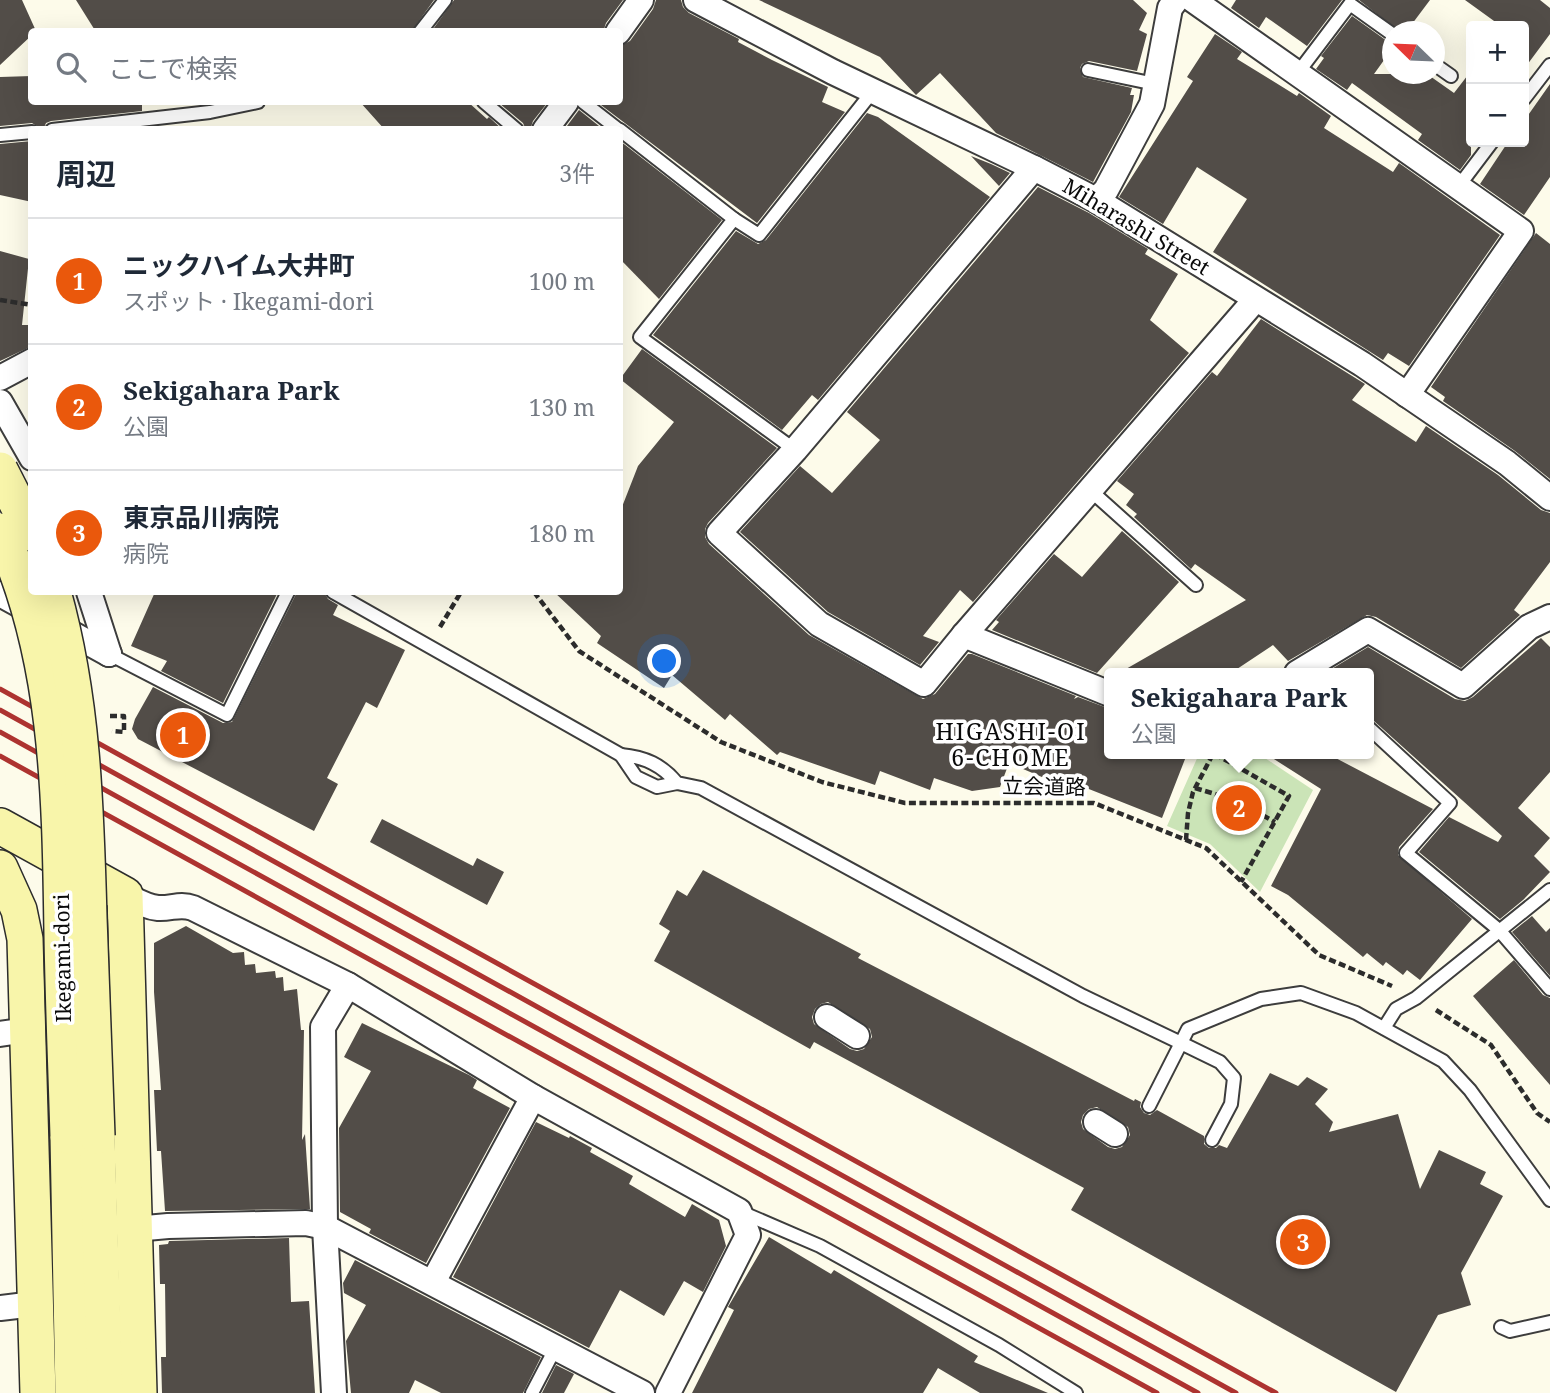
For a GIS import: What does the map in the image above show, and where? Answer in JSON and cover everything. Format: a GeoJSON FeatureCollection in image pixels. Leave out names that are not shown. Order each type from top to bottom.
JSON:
{"type":"FeatureCollection","features":[{"type":"Feature","properties":{"kind":"main road"},"geometry":{"type":"LineString","coordinates":[[22,455],[28,502]]}},
{"type":"Feature","properties":{"kind":"main road","name":"Ikegami-dori"},"geometry":{"type":"LineString","coordinates":[[0,531],[22,585],[32,619],[52,728],[105,1393]]}},
{"type":"Feature","properties":{"kind":"main road","name":"Ikegami-dori"},"geometry":{"type":"LineString","coordinates":[[54,595],[76,694],[84,774],[83,1136],[73,1393]]}},
{"type":"Feature","properties":{"kind":"main road"},"geometry":{"type":"LineString","coordinates":[[0,826],[125,895],[139,1393]]}},
{"type":"Feature","properties":{"kind":"main road"},"geometry":{"type":"LineString","coordinates":[[0,868],[19,909],[25,939],[14,1032],[38,1393]]}},
{"type":"Feature","properties":{"kind":"main road"},"geometry":{"type":"LineString","coordinates":[[25,939],[32,924],[44,912],[57,904],[77,900],[109,911],[126,936]]}},
{"type":"Feature","properties":{"kind":"street"},"geometry":{"type":"LineString","coordinates":[[621,28],[641,0]]}},
{"type":"Feature","properties":{"kind":"street","name":"Miharashi Street"},"geometry":{"type":"LineString","coordinates":[[696,0],[724,6],[873,92],[1096,200],[1362,364],[1507,463],[1550,498]]}},
{"type":"Feature","properties":{"kind":"street"},"geometry":{"type":"LineString","coordinates":[[1096,200],[1106,190],[1152,104],[1170,8],[1176,0]]}},
{"type":"Feature","properties":{"kind":"street"},"geometry":{"type":"LineString","coordinates":[[1193,0],[1521,231],[1407,395]]}},
{"type":"Feature","properties":{"kind":"street"},"geometry":{"type":"LineString","coordinates":[[548,126],[564,105]]}},
{"type":"Feature","properties":{"kind":"street"},"geometry":{"type":"LineString","coordinates":[[1034,168],[795,450],[719,533],[819,624],[924,684],[1255,300]]}},
{"type":"Feature","properties":{"kind":"street"},"geometry":{"type":"LineString","coordinates":[[0,378],[28,363]]}},
{"type":"Feature","properties":{"kind":"street"},"geometry":{"type":"LineString","coordinates":[[0,402],[22,438],[19,474],[13,487],[0,495]]}},
{"type":"Feature","properties":{"kind":"street"},"geometry":{"type":"LineString","coordinates":[[0,594],[109,654]]}},
{"type":"Feature","properties":{"kind":"street"},"geometry":{"type":"LineString","coordinates":[[90,595],[109,654]]}},
{"type":"Feature","properties":{"kind":"street"},"geometry":{"type":"LineString","coordinates":[[1311,668],[1368,630],[1463,686],[1529,627],[1550,617]]}},
{"type":"Feature","properties":{"kind":"street"},"geometry":{"type":"LineString","coordinates":[[964,635],[1104,692]]}},
{"type":"Feature","properties":{"kind":"street"},"geometry":{"type":"LineString","coordinates":[[125,895],[153,907],[173,905],[193,908],[348,985],[533,1097],[739,1211],[748,1235],[668,1393]]}},
{"type":"Feature","properties":{"kind":"street"},"geometry":{"type":"LineString","coordinates":[[334,1393],[325,1227],[323,1027],[348,985]]}},
{"type":"Feature","properties":{"kind":"street"},"geometry":{"type":"LineString","coordinates":[[827,1017],[858,1036]]}},
{"type":"Feature","properties":{"kind":"street"},"geometry":{"type":"LineString","coordinates":[[433,1282],[533,1097]]}},
{"type":"Feature","properties":{"kind":"street"},"geometry":{"type":"LineString","coordinates":[[135,1229],[306,1223],[325,1227],[642,1393]]}},
{"type":"Feature","properties":{"kind":"street"},"geometry":{"type":"LineString","coordinates":[[0,1308],[34,1304]]}},
{"type":"Feature","properties":{"kind":"lane"},"geometry":{"type":"LineString","coordinates":[[423,28],[445,0]]}},
{"type":"Feature","properties":{"kind":"lane"},"geometry":{"type":"LineString","coordinates":[[1297,74],[1350,4],[1382,27]]}},
{"type":"Feature","properties":{"kind":"lane"},"geometry":{"type":"LineString","coordinates":[[1529,92],[1550,65]]}},
{"type":"Feature","properties":{"kind":"lane"},"geometry":{"type":"LineString","coordinates":[[1088,70],[1156,85]]}},
{"type":"Feature","properties":{"kind":"lane"},"geometry":{"type":"LineString","coordinates":[[1445,72],[1451,76]]}},
{"type":"Feature","properties":{"kind":"lane"},"geometry":{"type":"LineString","coordinates":[[623,133],[734,219],[759,235],[873,92]]}},
{"type":"Feature","properties":{"kind":"lane"},"geometry":{"type":"LineString","coordinates":[[85,126],[242,105]]}},
{"type":"Feature","properties":{"kind":"lane"},"geometry":{"type":"LineString","coordinates":[[488,105],[512,126]]}},
{"type":"Feature","properties":{"kind":"lane"},"geometry":{"type":"LineString","coordinates":[[587,105],[614,126]]}},
{"type":"Feature","properties":{"kind":"lane"},"geometry":{"type":"LineString","coordinates":[[0,135],[28,132]]}},
{"type":"Feature","properties":{"kind":"lane"},"geometry":{"type":"LineString","coordinates":[[1458,187],[1488,147]]}},
{"type":"Feature","properties":{"kind":"lane"},"geometry":{"type":"LineString","coordinates":[[734,219],[640,337],[795,450]]}},
{"type":"Feature","properties":{"kind":"lane"},"geometry":{"type":"LineString","coordinates":[[1090,490],[1196,585]]}},
{"type":"Feature","properties":{"kind":"lane"},"geometry":{"type":"LineString","coordinates":[[109,654],[227,715],[287,595]]}},
{"type":"Feature","properties":{"kind":"lane"},"geometry":{"type":"LineString","coordinates":[[338,595],[621,755],[640,757],[666,771],[677,783]]}},
{"type":"Feature","properties":{"kind":"lane"},"geometry":{"type":"LineString","coordinates":[[1374,733],[1450,803],[1406,853],[1499,930],[1550,989]]}},
{"type":"Feature","properties":{"kind":"lane"},"geometry":{"type":"LineString","coordinates":[[621,755],[636,777],[657,787],[677,783],[701,788],[1083,996],[1220,1062],[1234,1078],[1231,1104],[1212,1140]]}},
{"type":"Feature","properties":{"kind":"lane"},"geometry":{"type":"LineString","coordinates":[[1384,1028],[1396,1009],[1416,998],[1550,890]]}},
{"type":"Feature","properties":{"kind":"lane"},"geometry":{"type":"LineString","coordinates":[[1149,1106],[1188,1029],[1261,999],[1301,993],[1356,1013],[1443,1061],[1470,1090],[1550,1200]]}},
{"type":"Feature","properties":{"kind":"lane"},"geometry":{"type":"LineString","coordinates":[[739,1211],[832,1253],[999,1345],[1076,1393]]}},
{"type":"Feature","properties":{"kind":"lane"},"geometry":{"type":"LineString","coordinates":[[1501,1327],[1510,1331],[1550,1322]]}},
{"type":"Feature","properties":{"kind":"lane"},"geometry":{"type":"LineString","coordinates":[[532,1393],[556,1347]]}},
{"type":"Feature","properties":{"kind":"path"},"geometry":{"type":"LineString","coordinates":[[0,300],[28,304]]}},
{"type":"Feature","properties":{"kind":"path"},"geometry":{"type":"LineString","coordinates":[[429,646],[459,595]]}},
{"type":"Feature","properties":{"kind":"path","name":"立会道路"},"geometry":{"type":"LineString","coordinates":[[536,595],[579,651],[721,742],[822,782],[905,803],[1094,803],[1206,848],[1319,956],[1416,998],[1490,1045],[1537,1113],[1550,1122]]}},
{"type":"Feature","properties":{"kind":"path"},"geometry":{"type":"LineString","coordinates":[[1186,840],[1188,813],[1195,788],[1211,759]]}},
{"type":"Feature","properties":{"kind":"path"},"geometry":{"type":"LineString","coordinates":[[1223,759],[1289,796],[1241,882]]}},
{"type":"Feature","properties":{"kind":"path"},"geometry":{"type":"LineString","coordinates":[[1195,788],[1235,800],[1275,822]]}},
{"type":"Feature","properties":{"kind":"green space"},"geometry":{"type":"Polygon","coordinates":[[[1197,759],[1266,759],[1313,790],[1260,892],[1210,844],[1167,826],[1197,759]]]}},
{"type":"Feature","properties":{"kind":"building"},"geometry":{"type":"Polygon","coordinates":[[[0,0],[22,0],[35,28],[28,28],[28,39],[0,65],[0,0]]]}},
{"type":"Feature","properties":{"kind":"building"},"geometry":{"type":"Polygon","coordinates":[[[76,0],[434,0],[414,28],[94,28],[76,0]]]}},
{"type":"Feature","properties":{"kind":"building"},"geometry":{"type":"Polygon","coordinates":[[[454,0],[623,0],[604,28],[434,28],[454,0]]]}},
{"type":"Feature","properties":{"kind":"building"},"geometry":{"type":"Polygon","coordinates":[[[656,0],[681,0],[689,13],[739,39],[738,42],[828,87],[822,102],[845,112],[757,223],[601,105],[623,105],[623,44],[630,41],[653,9],[656,0]]]}},
{"type":"Feature","properties":{"kind":"building"},"geometry":{"type":"Polygon","coordinates":[[[759,0],[1133,0],[1147,13],[1139,30],[1147,34],[1137,71],[1089,61],[1080,68],[1083,77],[1132,88],[1130,95],[1134,95],[1131,112],[1093,182],[996,133],[940,73],[916,95],[880,57],[759,0]]]}},
{"type":"Feature","properties":{"kind":"building"},"geometry":{"type":"Polygon","coordinates":[[[1236,0],[1342,0],[1307,46],[1266,17],[1259,28],[1231,8],[1236,0]]]}},
{"type":"Feature","properties":{"kind":"building"},"geometry":{"type":"Polygon","coordinates":[[[1359,0],[1430,0],[1414,21],[1386,21],[1359,0]]]}},
{"type":"Feature","properties":{"kind":"building"},"geometry":{"type":"Polygon","coordinates":[[[1465,0],[1540,0],[1550,8],[1550,34],[1529,62],[1529,21],[1494,21],[1465,0]]]}},
{"type":"Feature","properties":{"kind":"building"},"geometry":{"type":"Polygon","coordinates":[[[1352,16],[1382,37],[1382,63],[1374,74],[1382,74],[1382,84],[1441,84],[1454,93],[1466,77],[1466,147],[1471,147],[1471,155],[1460,170],[1418,140],[1422,134],[1352,83],[1347,90],[1316,69],[1324,58],[1321,56],[1352,16]]]}},
{"type":"Feature","properties":{"kind":"building"},"geometry":{"type":"Polygon","coordinates":[[[1215,34],[1242,52],[1237,59],[1297,96],[1299,93],[1331,116],[1324,128],[1393,172],[1399,163],[1500,235],[1409,366],[1388,353],[1383,360],[1213,252],[1247,199],[1197,167],[1163,224],[1119,197],[1193,81],[1187,77],[1215,34]]]}},
{"type":"Feature","properties":{"kind":"building"},"geometry":{"type":"Polygon","coordinates":[[[28,76],[28,105],[142,105],[142,111],[51,121],[45,126],[32,123],[0,126],[0,77],[28,76]]]}},
{"type":"Feature","properties":{"kind":"building"},"geometry":{"type":"Polygon","coordinates":[[[1550,84],[1550,177],[1524,215],[1480,184],[1505,147],[1529,147],[1529,114],[1550,84]]]}},
{"type":"Feature","properties":{"kind":"building"},"geometry":{"type":"Polygon","coordinates":[[[363,105],[471,105],[499,126],[381,126],[363,105]]]}},
{"type":"Feature","properties":{"kind":"building"},"geometry":{"type":"Polygon","coordinates":[[[501,105],[546,105],[531,126],[524,126],[501,105]]]}},
{"type":"Feature","properties":{"kind":"building"},"geometry":{"type":"Polygon","coordinates":[[[579,110],[599,126],[567,126],[579,110]]]}},
{"type":"Feature","properties":{"kind":"building"},"geometry":{"type":"Polygon","coordinates":[[[867,113],[878,117],[990,197],[818,400],[812,395],[782,430],[653,335],[736,231],[758,244],[766,240],[867,113]]]}},
{"type":"Feature","properties":{"kind":"building"},"geometry":{"type":"Polygon","coordinates":[[[28,141],[28,201],[0,195],[0,144],[28,141]]]}},
{"type":"Feature","properties":{"kind":"building"},"geometry":{"type":"Polygon","coordinates":[[[623,143],[722,220],[659,299],[623,262],[623,143]]]}},
{"type":"Feature","properties":{"kind":"building"},"geometry":{"type":"Polygon","coordinates":[[[971,156],[991,164],[1010,173],[999,186],[971,156]]]}},
{"type":"Feature","properties":{"kind":"building"},"geometry":{"type":"Polygon","coordinates":[[[1038,187],[1089,213],[1148,249],[1145,254],[1178,274],[1150,320],[1189,353],[973,602],[960,590],[923,636],[939,642],[920,665],[828,612],[740,532],[800,466],[832,493],[880,440],[847,412],[1038,187]]]}},
{"type":"Feature","properties":{"kind":"building"},"geometry":{"type":"Polygon","coordinates":[[[1536,233],[1550,244],[1550,479],[1443,401],[1445,397],[1431,387],[1536,233]]]}},
{"type":"Feature","properties":{"kind":"building"},"geometry":{"type":"Polygon","coordinates":[[[0,251],[28,259],[22,325],[28,325],[28,348],[0,361],[0,251]]]}},
{"type":"Feature","properties":{"kind":"building"},"geometry":{"type":"Polygon","coordinates":[[[1261,319],[1365,384],[1352,400],[1416,442],[1426,426],[1498,475],[1541,510],[1550,513],[1550,562],[1514,610],[1520,615],[1461,668],[1376,617],[1367,615],[1288,661],[1273,645],[1238,668],[1128,668],[1246,600],[1195,564],[1191,569],[1134,517],[1137,514],[1126,505],[1134,494],[1117,481],[1212,372],[1217,376],[1261,319]]]}},
{"type":"Feature","properties":{"kind":"building"},"geometry":{"type":"Polygon","coordinates":[[[642,349],[777,448],[708,523],[705,537],[709,544],[809,635],[923,699],[935,694],[968,654],[972,654],[1076,696],[1074,699],[1078,697],[1104,707],[1104,759],[1185,759],[1162,818],[1051,774],[1049,780],[1009,763],[1000,787],[972,791],[934,778],[930,790],[880,771],[875,785],[780,752],[777,755],[730,714],[725,720],[672,675],[664,688],[597,643],[601,636],[557,595],[623,595],[623,504],[638,466],[674,422],[623,381],[623,375],[642,349]]]}},
{"type":"Feature","properties":{"kind":"building"},"geometry":{"type":"Polygon","coordinates":[[[1122,531],[1179,582],[1097,673],[992,630],[999,622],[996,620],[1054,554],[1082,577],[1122,531]]]}},
{"type":"Feature","properties":{"kind":"building"},"geometry":{"type":"Polygon","coordinates":[[[154,595],[277,595],[223,703],[161,671],[167,661],[131,646],[154,595]]]}},
{"type":"Feature","properties":{"kind":"building"},"geometry":{"type":"Polygon","coordinates":[[[296,595],[326,595],[338,605],[333,615],[405,650],[377,708],[366,702],[327,778],[338,784],[314,831],[138,739],[132,729],[153,687],[223,723],[232,722],[296,595]]]}},
{"type":"Feature","properties":{"kind":"building"},"geometry":{"type":"Polygon","coordinates":[[[1541,638],[1550,647],[1550,772],[1518,808],[1550,838],[1534,856],[1550,872],[1500,919],[1419,852],[1449,817],[1498,842],[1502,836],[1374,721],[1374,668],[1333,668],[1368,647],[1455,699],[1465,701],[1541,638]]]}},
{"type":"Feature","properties":{"kind":"building"},"geometry":{"type":"Polygon","coordinates":[[[1274,759],[1338,759],[1433,809],[1399,847],[1398,855],[1472,919],[1420,980],[1407,970],[1403,975],[1386,962],[1383,966],[1367,953],[1363,957],[1288,895],[1271,886],[1321,789],[1274,759]]]}},
{"type":"Feature","properties":{"kind":"building"},"geometry":{"type":"Polygon","coordinates":[[[382,819],[473,866],[477,858],[504,872],[487,905],[370,842],[382,819]]]}},
{"type":"Feature","properties":{"kind":"building"},"geometry":{"type":"Polygon","coordinates":[[[703,870],[861,954],[858,958],[1134,1101],[1135,1099],[1141,1102],[1140,1107],[1144,1113],[1150,1115],[1157,1110],[1204,1136],[1204,1144],[1209,1148],[1219,1145],[1227,1148],[1270,1073],[1298,1086],[1307,1077],[1328,1089],[1315,1104],[1333,1122],[1329,1132],[1398,1114],[1420,1189],[1439,1150],[1486,1172],[1480,1184],[1503,1196],[1461,1273],[1471,1305],[1438,1315],[1396,1392],[1071,1210],[1084,1188],[814,1042],[810,1049],[654,961],[670,931],[659,924],[677,890],[687,896],[703,870]],[[828,1002],[815,1009],[812,1017],[814,1024],[850,1049],[864,1049],[872,1037],[870,1029],[828,1002]],[[1097,1107],[1089,1109],[1083,1115],[1083,1129],[1108,1147],[1122,1147],[1130,1135],[1128,1127],[1097,1107]]]}},
{"type":"Feature","properties":{"kind":"building"},"geometry":{"type":"Polygon","coordinates":[[[1532,916],[1546,932],[1550,928],[1550,976],[1512,932],[1532,916]]]}},
{"type":"Feature","properties":{"kind":"building"},"geometry":{"type":"Polygon","coordinates":[[[186,926],[233,953],[244,952],[245,965],[255,964],[256,973],[275,971],[276,978],[283,977],[284,991],[297,989],[301,1030],[304,1030],[302,1140],[305,1134],[310,1209],[165,1211],[161,1151],[157,1151],[154,1090],[161,1090],[154,992],[154,943],[186,926]]]}},
{"type":"Feature","properties":{"kind":"building"},"geometry":{"type":"Polygon","coordinates":[[[1514,960],[1543,995],[1550,998],[1550,1085],[1473,996],[1514,960]]]}},
{"type":"Feature","properties":{"kind":"building"},"geometry":{"type":"Polygon","coordinates":[[[362,1023],[469,1075],[477,1080],[473,1088],[510,1108],[426,1263],[369,1233],[371,1229],[340,1212],[339,1128],[371,1071],[344,1057],[362,1023]]]}},
{"type":"Feature","properties":{"kind":"building"},"geometry":{"type":"Polygon","coordinates":[[[536,1122],[592,1148],[590,1152],[633,1176],[629,1184],[685,1217],[692,1204],[719,1220],[726,1246],[703,1292],[684,1281],[664,1316],[620,1290],[589,1348],[453,1277],[536,1122]]]}},
{"type":"Feature","properties":{"kind":"building"},"geometry":{"type":"Polygon","coordinates":[[[769,1237],[831,1274],[834,1270],[978,1356],[974,1362],[1048,1393],[980,1393],[938,1368],[923,1393],[692,1393],[734,1310],[728,1307],[769,1237]]]}},
{"type":"Feature","properties":{"kind":"building"},"geometry":{"type":"Polygon","coordinates":[[[289,1238],[291,1302],[309,1301],[315,1393],[162,1393],[161,1357],[166,1357],[165,1284],[160,1284],[159,1245],[168,1244],[169,1241],[289,1238]]]}},
{"type":"Feature","properties":{"kind":"building"},"geometry":{"type":"Polygon","coordinates":[[[355,1260],[541,1357],[523,1393],[441,1393],[415,1380],[409,1393],[351,1393],[346,1341],[366,1305],[344,1293],[343,1283],[355,1260]]]}},
{"type":"Feature","properties":{"kind":"building"},"geometry":{"type":"Polygon","coordinates":[[[556,1365],[574,1374],[564,1393],[542,1393],[556,1365]]]}},
{"type":"Feature","properties":{"kind":"railway"},"geometry":{"type":"LineString","coordinates":[[0,689],[1276,1393]]}},
{"type":"Feature","properties":{"kind":"railway"},"geometry":{"type":"LineString","coordinates":[[0,710],[1236,1393]]}},
{"type":"Feature","properties":{"kind":"railway"},"geometry":{"type":"LineString","coordinates":[[0,732],[1198,1393]]}},
{"type":"Feature","properties":{"kind":"railway"},"geometry":{"type":"LineString","coordinates":[[0,756],[1157,1393]]}},
{"type":"Feature","properties":{"kind":"place","name":"ニックハイム大井町"},"geometry":{"type":"Point","coordinates":[183,735]}},
{"type":"Feature","properties":{"kind":"place","name":"Sekigahara Park"},"geometry":{"type":"Point","coordinates":[1239,808]}},
{"type":"Feature","properties":{"kind":"place","name":"東京品川病院"},"geometry":{"type":"Point","coordinates":[1303,1242]}},
{"type":"Feature","properties":{"kind":"district","name":"HIGASHI-OI 6-CHOME"},"geometry":{"type":"Point","coordinates":[1011,745]}}]}
